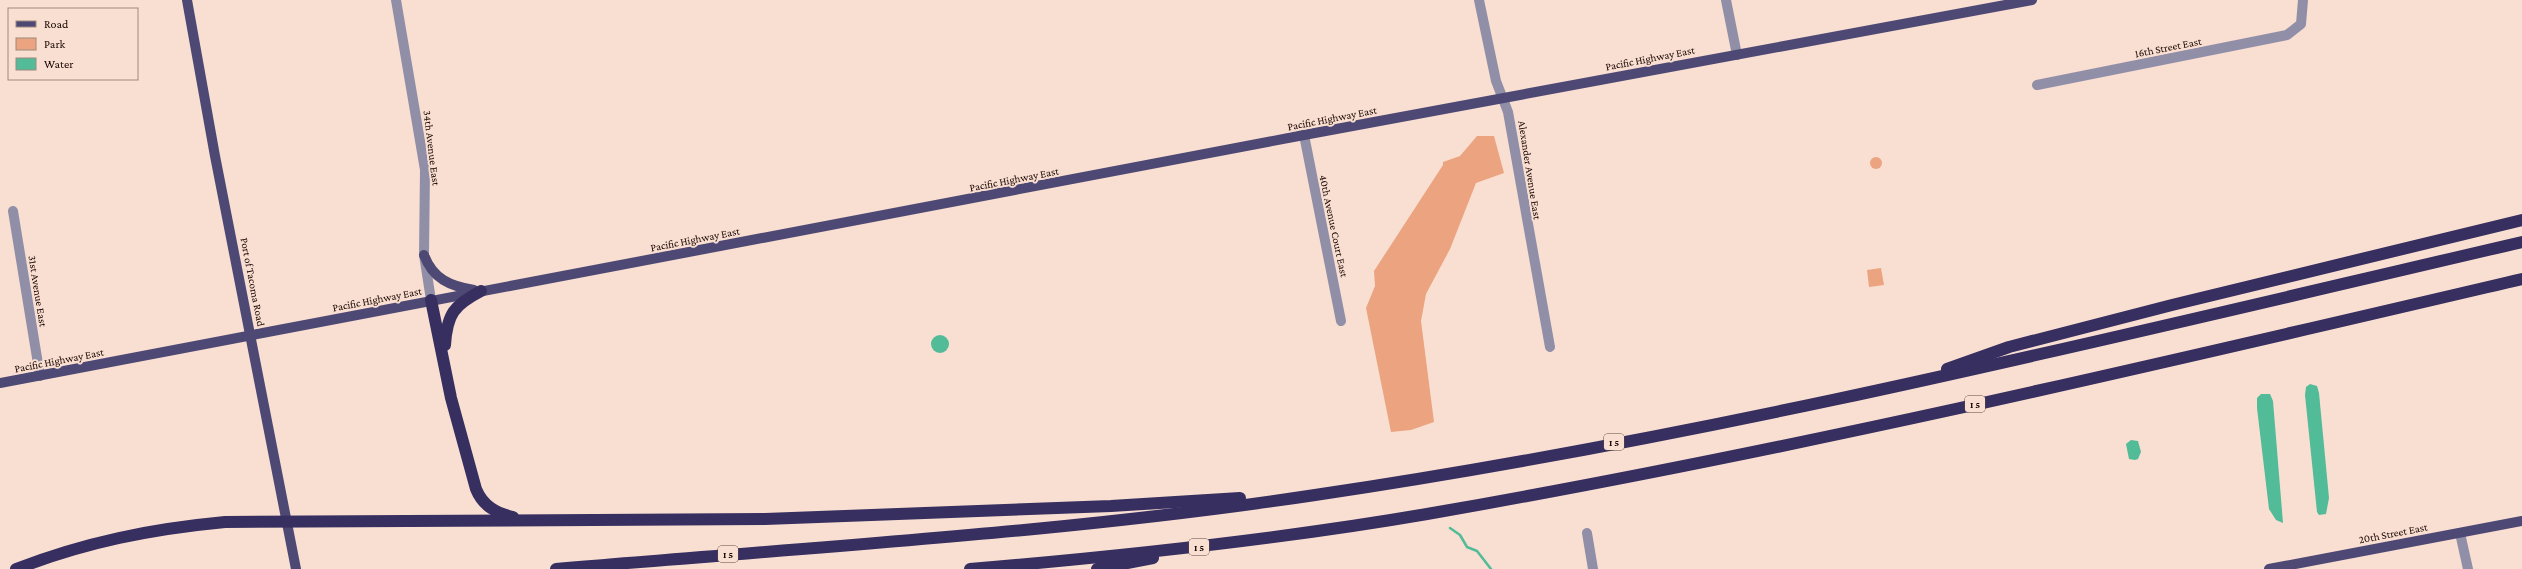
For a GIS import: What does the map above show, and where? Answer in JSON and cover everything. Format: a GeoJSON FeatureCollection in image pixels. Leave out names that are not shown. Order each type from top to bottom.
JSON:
{"type":"FeatureCollection","features":[{"type":"Feature","properties":{"kind":"highway"},"geometry":{"type":"LineString","coordinates":[[2446,238],[2522,216]]}},
{"type":"Feature","properties":{"kind":"highway"},"geometry":{"type":"LineString","coordinates":[[1888,390],[2010,347],[2522,220]]}},
{"type":"Feature","properties":{"kind":"highway","name":"I 5"},"geometry":{"type":"LineString","coordinates":[[556,569],[1110,521],[1339,491],[1438,476],[1888,390],[2522,242]]}},
{"type":"Feature","properties":{"kind":"highway","name":"I 5"},"geometry":{"type":"LineString","coordinates":[[970,569],[1185,548],[1425,514],[1668,469],[2107,377],[2522,279]]}},
{"type":"Feature","properties":{"kind":"highway"},"geometry":{"type":"LineString","coordinates":[[444,362],[446,327],[449,317],[456,307],[482,291]]}},
{"type":"Feature","properties":{"kind":"highway"},"geometry":{"type":"LineString","coordinates":[[431,300],[469,469],[480,497],[493,511],[530,521]]}},
{"type":"Feature","properties":{"kind":"highway"},"geometry":{"type":"LineString","coordinates":[[16,569],[57,553],[151,530],[225,522],[287,520],[530,521],[766,519],[1111,506],[1339,491]]}},
{"type":"Feature","properties":{"kind":"highway"},"geometry":{"type":"LineString","coordinates":[[1097,569],[1134,563],[1185,548]]}},
{"type":"Feature","properties":{"kind":"main road","name":"Port of Tacoma Road"},"geometry":{"type":"LineString","coordinates":[[187,0],[215,156],[296,569]]}},
{"type":"Feature","properties":{"kind":"main road","name":"Pacific Highway East"},"geometry":{"type":"LineString","coordinates":[[0,383],[1304,135],[2032,0]]}},
{"type":"Feature","properties":{"kind":"main road"},"geometry":{"type":"LineString","coordinates":[[424,255],[429,268],[443,282],[482,291]]}},
{"type":"Feature","properties":{"kind":"main road","name":"20th Street East"},"geometry":{"type":"LineString","coordinates":[[2269,569],[2522,521]]}},
{"type":"Feature","properties":{"kind":"street","name":"34th Avenue East"},"geometry":{"type":"LineString","coordinates":[[396,0],[425,170],[424,255],[431,300]]}},
{"type":"Feature","properties":{"kind":"street","name":"Alexander Avenue East"},"geometry":{"type":"LineString","coordinates":[[1479,0],[1496,81],[1509,120],[1550,347]]}},
{"type":"Feature","properties":{"kind":"street"},"geometry":{"type":"LineString","coordinates":[[1726,0],[1737,55]]}},
{"type":"Feature","properties":{"kind":"street","name":"16th Street East"},"geometry":{"type":"LineString","coordinates":[[2037,85],[2281,37],[2290,34],[2300,25],[2303,16],[2303,0]]}},
{"type":"Feature","properties":{"kind":"street","name":"40th Avenue Court East"},"geometry":{"type":"LineString","coordinates":[[1304,135],[1341,321]]}},
{"type":"Feature","properties":{"kind":"street","name":"31st Avenue East"},"geometry":{"type":"LineString","coordinates":[[13,211],[40,376]]}},
{"type":"Feature","properties":{"kind":"street"},"geometry":{"type":"LineString","coordinates":[[1587,533],[1593,569]]}},
{"type":"Feature","properties":{"kind":"street"},"geometry":{"type":"LineString","coordinates":[[2460,533],[2468,569]]}},
{"type":"Feature","properties":{"kind":"green space"},"geometry":{"type":"Polygon","coordinates":[[[1477,136],[1494,136],[1504,173],[1476,183],[1450,249],[1426,294],[1421,321],[1434,422],[1411,430],[1391,432],[1366,308],[1375,286],[1374,271],[1443,165],[1443,162],[1460,156],[1477,136]]]}},
{"type":"Feature","properties":{"kind":"green space"},"geometry":{"type":"Polygon","coordinates":[[[1876,157],[1880,159],[1882,163],[1880,167],[1876,169],[1872,167],[1870,163],[1872,159],[1876,157]]]}},
{"type":"Feature","properties":{"kind":"green space"},"geometry":{"type":"Polygon","coordinates":[[[1881,268],[1884,285],[1869,287],[1867,270],[1881,268]]]}},
{"type":"Feature","properties":{"kind":"water"},"geometry":{"type":"Polygon","coordinates":[[[936,335],[944,335],[949,340],[947,351],[944,353],[936,353],[931,348],[931,340],[936,335]]]}},
{"type":"Feature","properties":{"kind":"water"},"geometry":{"type":"Polygon","coordinates":[[[2310,384],[2317,386],[2319,393],[2329,498],[2326,514],[2319,515],[2317,512],[2305,395],[2306,387],[2310,384]]]}},
{"type":"Feature","properties":{"kind":"water"},"geometry":{"type":"Polygon","coordinates":[[[2261,394],[2270,394],[2273,401],[2283,523],[2276,520],[2269,509],[2257,408],[2257,398],[2261,394]]]}},
{"type":"Feature","properties":{"kind":"water"},"geometry":{"type":"Polygon","coordinates":[[[2131,440],[2138,441],[2141,452],[2138,459],[2135,460],[2129,459],[2126,444],[2131,440]]]}},
{"type":"Feature","properties":{"kind":"waterway"},"geometry":{"type":"LineString","coordinates":[[1450,528],[1460,535],[1467,547],[1477,551],[1491,569]]}}]}
